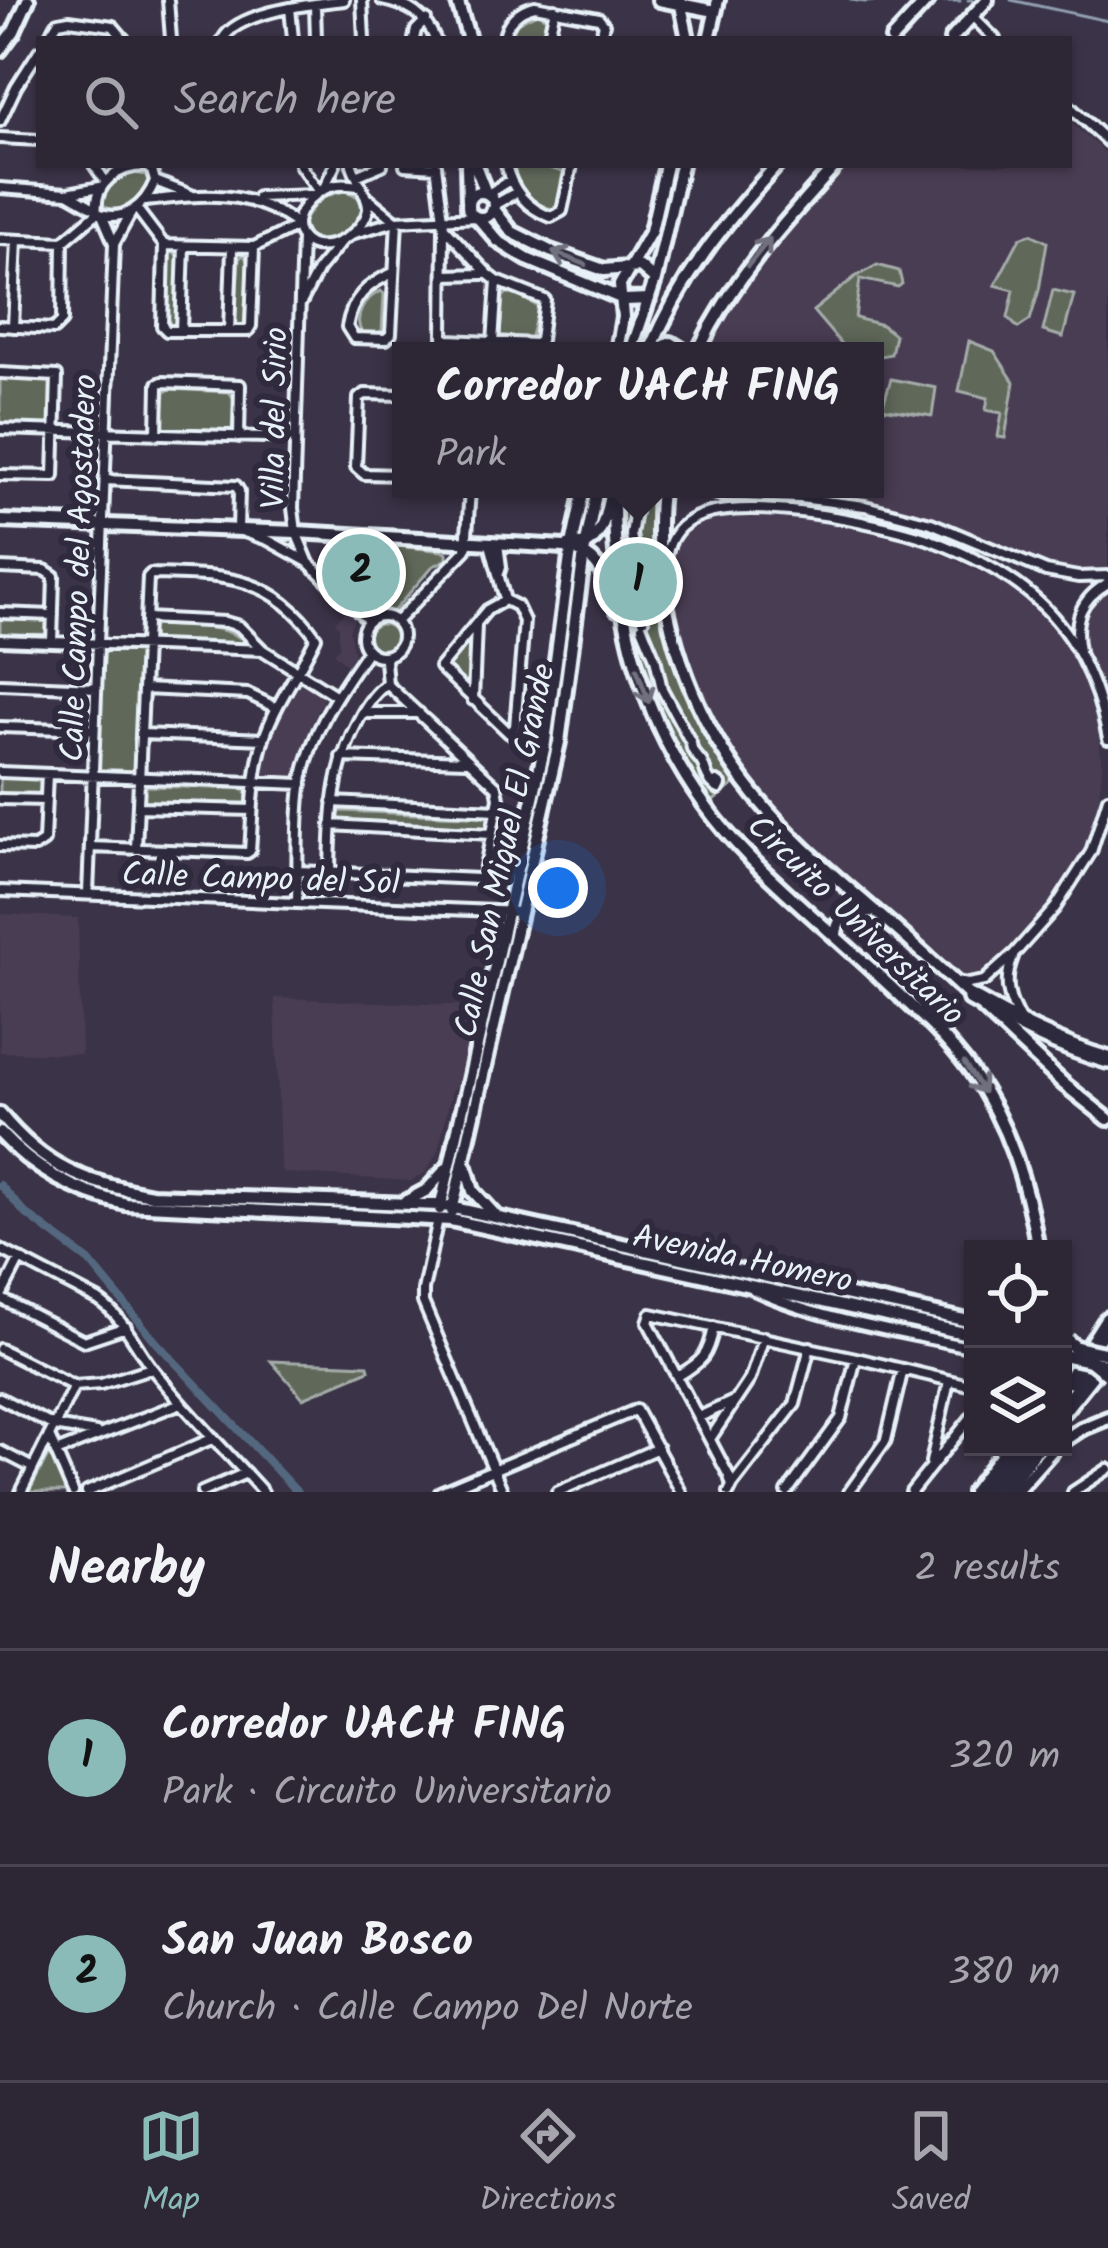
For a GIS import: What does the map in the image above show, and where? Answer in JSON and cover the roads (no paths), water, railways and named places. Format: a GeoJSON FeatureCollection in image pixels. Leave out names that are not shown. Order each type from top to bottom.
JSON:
{"type":"FeatureCollection","features":[{"type":"Feature","properties":{"kind":"highway"},"geometry":{"type":"LineString","coordinates":[[971,998],[1025,1028],[1108,1060]]}},
{"type":"Feature","properties":{"kind":"highway"},"geometry":{"type":"LineString","coordinates":[[1072,1384],[1108,1320]]}},
{"type":"Feature","properties":{"kind":"highway"},"geometry":{"type":"LineString","coordinates":[[1072,1384],[1108,1337]]}},
{"type":"Feature","properties":{"kind":"highway"},"geometry":{"type":"LineString","coordinates":[[1072,1384],[1108,1362]]}},
{"type":"Feature","properties":{"kind":"highway"},"geometry":{"type":"LineString","coordinates":[[984,1492],[1011,1456]]}},
{"type":"Feature","properties":{"kind":"highway"},"geometry":{"type":"LineString","coordinates":[[1002,1492],[1028,1456]]}},
{"type":"Feature","properties":{"kind":"highway"},"geometry":{"type":"LineString","coordinates":[[1002,1492],[1031,1472]]}},
{"type":"Feature","properties":{"kind":"main road"},"geometry":{"type":"LineString","coordinates":[[0,50],[28,0]]}},
{"type":"Feature","properties":{"kind":"main road"},"geometry":{"type":"LineString","coordinates":[[458,0],[468,36]]}},
{"type":"Feature","properties":{"kind":"main road"},"geometry":{"type":"LineString","coordinates":[[658,0],[716,6],[710,36]]}},
{"type":"Feature","properties":{"kind":"main road"},"geometry":{"type":"LineString","coordinates":[[895,36],[928,0]]}},
{"type":"Feature","properties":{"kind":"main road"},"geometry":{"type":"LineString","coordinates":[[953,36],[969,11],[987,0]]}},
{"type":"Feature","properties":{"kind":"main road"},"geometry":{"type":"LineString","coordinates":[[680,2],[687,36]]}},
{"type":"Feature","properties":{"kind":"main road"},"geometry":{"type":"LineString","coordinates":[[471,168],[469,210],[517,254],[620,298],[635,302],[649,298]]}},
{"type":"Feature","properties":{"kind":"main road"},"geometry":{"type":"LineString","coordinates":[[473,168],[512,232],[604,271],[640,267],[655,280]]}},
{"type":"Feature","properties":{"kind":"main road"},"geometry":{"type":"LineString","coordinates":[[619,342],[622,280],[651,230],[665,168]]}},
{"type":"Feature","properties":{"kind":"main road"},"geometry":{"type":"LineString","coordinates":[[634,342],[655,280],[680,168]]}},
{"type":"Feature","properties":{"kind":"main road"},"geometry":{"type":"LineString","coordinates":[[656,342],[694,264],[774,168]]}},
{"type":"Feature","properties":{"kind":"main road"},"geometry":{"type":"LineString","coordinates":[[703,342],[746,268],[833,168]]}},
{"type":"Feature","properties":{"kind":"main road"},"geometry":{"type":"LineString","coordinates":[[468,202],[475,193],[490,200]]}},
{"type":"Feature","properties":{"kind":"main road"},"geometry":{"type":"LineString","coordinates":[[477,217],[489,215],[490,200]]}},
{"type":"Feature","properties":{"kind":"main road","name":"Calle San Miguel El Grande"},"geometry":{"type":"LineString","coordinates":[[446,1213],[465,1159],[514,911],[583,498]]}},
{"type":"Feature","properties":{"kind":"main road","name":"Calle San Miguel El Grande"},"geometry":{"type":"LineString","coordinates":[[576,548],[594,498]]}},
{"type":"Feature","properties":{"kind":"main road"},"geometry":{"type":"LineString","coordinates":[[576,548],[600,532],[610,498]]}},
{"type":"Feature","properties":{"kind":"main road","name":"Circuito Universitario"},"geometry":{"type":"LineString","coordinates":[[613,498],[625,629],[650,706],[669,746],[697,792],[747,855],[920,1013],[978,1082],[1014,1152],[1036,1240]]}},
{"type":"Feature","properties":{"kind":"main road","name":"Circuito Universitario"},"geometry":{"type":"LineString","coordinates":[[661,498],[662,575],[677,646],[721,747],[785,830],[950,979]]}},
{"type":"Feature","properties":{"kind":"main road"},"geometry":{"type":"LineString","coordinates":[[0,521],[576,548],[604,576],[625,629]]}},
{"type":"Feature","properties":{"kind":"main road"},"geometry":{"type":"LineString","coordinates":[[836,937],[839,921],[855,906],[879,915]]}},
{"type":"Feature","properties":{"kind":"main road","name":"Calle San Miguel El Grande"},"geometry":{"type":"LineString","coordinates":[[446,1213],[451,1161],[514,911]]}},
{"type":"Feature","properties":{"kind":"main road"},"geometry":{"type":"LineString","coordinates":[[950,979],[1108,1119]]}},
{"type":"Feature","properties":{"kind":"main road"},"geometry":{"type":"LineString","coordinates":[[0,1114],[17,1135],[49,1160],[109,1187],[152,1195],[399,1204],[502,1223]]}},
{"type":"Feature","properties":{"kind":"main road"},"geometry":{"type":"LineString","coordinates":[[0,1133],[6,1145],[63,1183],[127,1204],[446,1213]]}},
{"type":"Feature","properties":{"kind":"main road"},"geometry":{"type":"LineString","coordinates":[[465,1159],[472,1191],[502,1223]]}},
{"type":"Feature","properties":{"kind":"main road"},"geometry":{"type":"LineString","coordinates":[[399,1204],[427,1190],[451,1161]]}},
{"type":"Feature","properties":{"kind":"main road","name":"Avenida Homero"},"geometry":{"type":"LineString","coordinates":[[502,1223],[742,1284],[964,1333]]}},
{"type":"Feature","properties":{"kind":"main road","name":"Avenida Homero"},"geometry":{"type":"LineString","coordinates":[[502,1223],[964,1320]]}},
{"type":"Feature","properties":{"kind":"main road"},"geometry":{"type":"LineString","coordinates":[[1067,1348],[1108,1362]]}},
{"type":"Feature","properties":{"kind":"main road"},"geometry":{"type":"LineString","coordinates":[[1072,1436],[1108,1418]]}},
{"type":"Feature","properties":{"kind":"main road"},"geometry":{"type":"LineString","coordinates":[[973,1492],[1000,1456]]}},
{"type":"Feature","properties":{"kind":"main road"},"geometry":{"type":"LineString","coordinates":[[1015,1492],[1046,1456]]}},
{"type":"Feature","properties":{"kind":"street"},"geometry":{"type":"LineString","coordinates":[[168,0],[171,36]]}},
{"type":"Feature","properties":{"kind":"street"},"geometry":{"type":"LineString","coordinates":[[226,36],[245,21],[344,0]]}},
{"type":"Feature","properties":{"kind":"street"},"geometry":{"type":"LineString","coordinates":[[362,0],[364,36]]}},
{"type":"Feature","properties":{"kind":"street"},"geometry":{"type":"LineString","coordinates":[[382,0],[407,7],[426,20],[434,36]]}},
{"type":"Feature","properties":{"kind":"street"},"geometry":{"type":"LineString","coordinates":[[315,4],[316,36]]}},
{"type":"Feature","properties":{"kind":"street"},"geometry":{"type":"LineString","coordinates":[[505,36],[509,23],[525,8],[535,6],[602,20],[601,36]]}},
{"type":"Feature","properties":{"kind":"street"},"geometry":{"type":"LineString","coordinates":[[290,8],[293,36]]}},
{"type":"Feature","properties":{"kind":"street"},"geometry":{"type":"LineString","coordinates":[[549,36],[555,9]]}},
{"type":"Feature","properties":{"kind":"street"},"geometry":{"type":"LineString","coordinates":[[969,11],[992,36]]}},
{"type":"Feature","properties":{"kind":"street"},"geometry":{"type":"LineString","coordinates":[[415,36],[426,20]]}},
{"type":"Feature","properties":{"kind":"street"},"geometry":{"type":"LineString","coordinates":[[49,36],[61,21],[109,26],[122,36]]}},
{"type":"Feature","properties":{"kind":"street"},"geometry":{"type":"LineString","coordinates":[[245,21],[245,36]]}},
{"type":"Feature","properties":{"kind":"street"},"geometry":{"type":"LineString","coordinates":[[104,36],[109,26]]}},
{"type":"Feature","properties":{"kind":"street"},"geometry":{"type":"LineString","coordinates":[[0,121],[36,56]]}},
{"type":"Feature","properties":{"kind":"street"},"geometry":{"type":"LineString","coordinates":[[0,94],[16,87]]}},
{"type":"Feature","properties":{"kind":"street"},"geometry":{"type":"LineString","coordinates":[[1072,109],[1108,142]]}},
{"type":"Feature","properties":{"kind":"street"},"geometry":{"type":"LineString","coordinates":[[0,139],[36,140]]}},
{"type":"Feature","properties":{"kind":"street"},"geometry":{"type":"LineString","coordinates":[[96,168],[104,184]]}},
{"type":"Feature","properties":{"kind":"street"},"geometry":{"type":"LineString","coordinates":[[302,168],[320,192]]}},
{"type":"Feature","properties":{"kind":"street"},"geometry":{"type":"LineString","coordinates":[[320,192],[332,168]]}},
{"type":"Feature","properties":{"kind":"street"},"geometry":{"type":"LineString","coordinates":[[353,168],[367,197],[397,220]]}},
{"type":"Feature","properties":{"kind":"street"},"geometry":{"type":"LineString","coordinates":[[164,245],[254,247],[297,225],[305,206],[320,192],[357,181],[377,168]]}},
{"type":"Feature","properties":{"kind":"street"},"geometry":{"type":"LineString","coordinates":[[436,168],[445,222],[443,337],[486,342]]}},
{"type":"Feature","properties":{"kind":"street"},"geometry":{"type":"LineString","coordinates":[[507,168],[517,192],[550,217],[558,216],[563,208],[571,168]]}},
{"type":"Feature","properties":{"kind":"street"},"geometry":{"type":"LineString","coordinates":[[114,244],[98,212],[97,196],[118,169]]}},
{"type":"Feature","properties":{"kind":"street"},"geometry":{"type":"LineString","coordinates":[[114,244],[138,207],[151,170],[192,196]]}},
{"type":"Feature","properties":{"kind":"street"},"geometry":{"type":"LineString","coordinates":[[490,200],[510,180]]}},
{"type":"Feature","properties":{"kind":"street"},"geometry":{"type":"LineString","coordinates":[[0,188],[67,193],[104,184]]}},
{"type":"Feature","properties":{"kind":"street"},"geometry":{"type":"LineString","coordinates":[[67,193],[98,212],[116,216],[192,196],[246,198],[320,192]]}},
{"type":"Feature","properties":{"kind":"street"},"geometry":{"type":"LineString","coordinates":[[490,200],[517,192]]}},
{"type":"Feature","properties":{"kind":"street"},"geometry":{"type":"LineString","coordinates":[[300,304],[318,270],[364,220],[367,197]]}},
{"type":"Feature","properties":{"kind":"street"},"geometry":{"type":"LineString","coordinates":[[246,198],[277,209],[297,225],[302,238],[321,246],[397,220],[445,222],[477,217]]}},
{"type":"Feature","properties":{"kind":"street"},"geometry":{"type":"LineString","coordinates":[[445,222],[468,202]]}},
{"type":"Feature","properties":{"kind":"street"},"geometry":{"type":"LineString","coordinates":[[138,207],[164,245],[161,326],[167,332],[245,332],[251,326],[254,247]]}},
{"type":"Feature","properties":{"kind":"street"},"geometry":{"type":"LineString","coordinates":[[0,239],[63,242],[98,212]]}},
{"type":"Feature","properties":{"kind":"street"},"geometry":{"type":"LineString","coordinates":[[393,273],[369,285],[356,301],[347,327],[354,338],[390,336],[397,220]]}},
{"type":"Feature","properties":{"kind":"street"},"geometry":{"type":"LineString","coordinates":[[445,222],[488,274],[546,302],[538,342]]}},
{"type":"Feature","properties":{"kind":"street","name":"Villa del Sirio"},"geometry":{"type":"LineString","coordinates":[[296,532],[302,238]]}},
{"type":"Feature","properties":{"kind":"street"},"geometry":{"type":"LineString","coordinates":[[13,327],[17,240]]}},
{"type":"Feature","properties":{"kind":"street"},"geometry":{"type":"LineString","coordinates":[[0,326],[54,329],[61,323],[63,242]]}},
{"type":"Feature","properties":{"kind":"street","name":"Calle Campo del Agostadero"},"geometry":{"type":"LineString","coordinates":[[88,894],[114,244]]}},
{"type":"Feature","properties":{"kind":"street"},"geometry":{"type":"LineString","coordinates":[[181,331],[184,246]]}},
{"type":"Feature","properties":{"kind":"street"},"geometry":{"type":"LineString","coordinates":[[229,332],[232,249]]}},
{"type":"Feature","properties":{"kind":"street"},"geometry":{"type":"LineString","coordinates":[[444,275],[488,274]]}},
{"type":"Feature","properties":{"kind":"street"},"geometry":{"type":"LineString","coordinates":[[494,342],[497,281]]}},
{"type":"Feature","properties":{"kind":"street"},"geometry":{"type":"LineString","coordinates":[[0,373],[57,376],[53,477],[0,475]]}},
{"type":"Feature","properties":{"kind":"street"},"geometry":{"type":"LineString","coordinates":[[158,435],[158,384],[162,382],[240,385],[239,437]]}},
{"type":"Feature","properties":{"kind":"street"},"geometry":{"type":"LineString","coordinates":[[392,395],[359,398],[356,466],[364,474],[392,475]]}},
{"type":"Feature","properties":{"kind":"street"},"geometry":{"type":"LineString","coordinates":[[0,429],[296,438]]}},
{"type":"Feature","properties":{"kind":"street"},"geometry":{"type":"LineString","coordinates":[[105,480],[236,486],[238,530],[308,562],[369,621]]}},
{"type":"Feature","properties":{"kind":"street"},"geometry":{"type":"LineString","coordinates":[[396,622],[462,556],[468,543],[470,498]]}},
{"type":"Feature","properties":{"kind":"street"},"geometry":{"type":"LineString","coordinates":[[634,498],[634,586],[643,623],[662,689],[692,752],[714,785]]}},
{"type":"Feature","properties":{"kind":"street"},"geometry":{"type":"LineString","coordinates":[[738,511],[752,498]]}},
{"type":"Feature","properties":{"kind":"street"},"geometry":{"type":"LineString","coordinates":[[788,498],[907,516],[1032,567],[1108,580]]}},
{"type":"Feature","properties":{"kind":"street"},"geometry":{"type":"LineString","coordinates":[[662,575],[671,540],[685,524],[706,514],[823,514],[926,538],[981,561],[1040,603],[1082,658],[1098,694],[1108,739]]}},
{"type":"Feature","properties":{"kind":"street"},"geometry":{"type":"LineString","coordinates":[[296,532],[308,562]]}},
{"type":"Feature","properties":{"kind":"street"},"geometry":{"type":"LineString","coordinates":[[494,544],[505,600]]}},
{"type":"Feature","properties":{"kind":"street"},"geometry":{"type":"LineString","coordinates":[[0,568],[52,573],[52,642]]}},
{"type":"Feature","properties":{"kind":"street"},"geometry":{"type":"LineString","coordinates":[[90,848],[247,853],[250,850],[254,782],[264,739],[315,640],[283,604],[262,589],[222,576],[148,577],[136,849]]}},
{"type":"Feature","properties":{"kind":"street"},"geometry":{"type":"LineString","coordinates":[[1084,577],[1093,583],[1093,592]]}},
{"type":"Feature","properties":{"kind":"street"},"geometry":{"type":"LineString","coordinates":[[1082,658],[1076,625],[1083,603],[1108,580]]}},
{"type":"Feature","properties":{"kind":"street"},"geometry":{"type":"LineString","coordinates":[[505,600],[517,606],[524,621],[514,731],[507,732],[440,667],[487,610],[505,600]]}},
{"type":"Feature","properties":{"kind":"street"},"geometry":{"type":"LineString","coordinates":[[0,613],[53,615]]}},
{"type":"Feature","properties":{"kind":"street"},"geometry":{"type":"LineString","coordinates":[[380,616],[396,622],[401,643],[395,652],[383,656],[368,650],[363,632],[369,621],[380,616]]}},
{"type":"Feature","properties":{"kind":"street"},"geometry":{"type":"LineString","coordinates":[[146,618],[232,623],[263,650],[335,695]]}},
{"type":"Feature","properties":{"kind":"street"},"geometry":{"type":"LineString","coordinates":[[473,701],[476,623]]}},
{"type":"Feature","properties":{"kind":"street"},"geometry":{"type":"LineString","coordinates":[[1060,627],[1076,625]]}},
{"type":"Feature","properties":{"kind":"street"},"geometry":{"type":"LineString","coordinates":[[0,640],[263,650]]}},
{"type":"Feature","properties":{"kind":"street"},"geometry":{"type":"LineString","coordinates":[[296,902],[302,784],[317,731],[335,695],[368,650]]}},
{"type":"Feature","properties":{"kind":"street"},"geometry":{"type":"LineString","coordinates":[[330,872],[333,802],[341,757],[362,712],[385,684],[383,656]]}},
{"type":"Feature","properties":{"kind":"street"},"geometry":{"type":"LineString","coordinates":[[0,684],[96,688]]}},
{"type":"Feature","properties":{"kind":"street"},"geometry":{"type":"LineString","coordinates":[[298,871],[481,878],[497,810],[497,787],[385,684]]}},
{"type":"Feature","properties":{"kind":"street"},"geometry":{"type":"LineString","coordinates":[[144,689],[240,693],[277,708]]}},
{"type":"Feature","properties":{"kind":"street"},"geometry":{"type":"LineString","coordinates":[[362,712],[419,712]]}},
{"type":"Feature","properties":{"kind":"street"},"geometry":{"type":"LineString","coordinates":[[0,727],[95,730]]}},
{"type":"Feature","properties":{"kind":"street"},"geometry":{"type":"LineString","coordinates":[[142,734],[264,739]]}},
{"type":"Feature","properties":{"kind":"street"},"geometry":{"type":"LineString","coordinates":[[341,757],[469,761]]}},
{"type":"Feature","properties":{"kind":"street"},"geometry":{"type":"LineString","coordinates":[[0,772],[302,784]]}},
{"type":"Feature","properties":{"kind":"street"},"geometry":{"type":"LineString","coordinates":[[0,846],[35,847],[44,841],[47,774]]}},
{"type":"Feature","properties":{"kind":"street"},"geometry":{"type":"LineString","coordinates":[[950,979],[968,984],[984,981],[1062,900],[1100,830],[1108,798]]}},
{"type":"Feature","properties":{"kind":"street"},"geometry":{"type":"LineString","coordinates":[[0,799],[46,800]]}},
{"type":"Feature","properties":{"kind":"street"},"geometry":{"type":"LineString","coordinates":[[333,802],[497,810]]}},
{"type":"Feature","properties":{"kind":"street"},"geometry":{"type":"LineString","coordinates":[[138,807],[252,810]]}},
{"type":"Feature","properties":{"kind":"street"},"geometry":{"type":"LineString","coordinates":[[331,825],[491,834]]}},
{"type":"Feature","properties":{"kind":"street","name":"Calle Campo del Sol"},"geometry":{"type":"LineString","coordinates":[[0,891],[514,911]]}},
{"type":"Feature","properties":{"kind":"street"},"geometry":{"type":"LineString","coordinates":[[1014,954],[1008,992],[1025,1028]]}},
{"type":"Feature","properties":{"kind":"street"},"geometry":{"type":"LineString","coordinates":[[446,1213],[422,1298],[503,1492]]}},
{"type":"Feature","properties":{"kind":"street"},"geometry":{"type":"LineString","coordinates":[[0,1249],[104,1304],[127,1327],[152,1368],[262,1492]]}},
{"type":"Feature","properties":{"kind":"street"},"geometry":{"type":"LineString","coordinates":[[20,1259],[0,1298],[84,1341],[127,1327]]}},
{"type":"Feature","properties":{"kind":"street"},"geometry":{"type":"LineString","coordinates":[[742,1284],[787,1303],[964,1346]]}},
{"type":"Feature","properties":{"kind":"street"},"geometry":{"type":"LineString","coordinates":[[730,1489],[710,1438],[648,1322],[654,1312],[964,1385]]}},
{"type":"Feature","properties":{"kind":"street"},"geometry":{"type":"LineString","coordinates":[[678,1376],[704,1358],[714,1327]]}},
{"type":"Feature","properties":{"kind":"street"},"geometry":{"type":"LineString","coordinates":[[710,1438],[752,1374],[764,1337]]}},
{"type":"Feature","properties":{"kind":"street"},"geometry":{"type":"LineString","coordinates":[[730,1489],[795,1404],[810,1347]]}},
{"type":"Feature","properties":{"kind":"street"},"geometry":{"type":"LineString","coordinates":[[0,1349],[74,1386],[101,1384],[152,1368]]}},
{"type":"Feature","properties":{"kind":"street"},"geometry":{"type":"LineString","coordinates":[[787,1492],[841,1418],[856,1358]]}},
{"type":"Feature","properties":{"kind":"street"},"geometry":{"type":"LineString","coordinates":[[848,1492],[886,1440],[903,1369]]}},
{"type":"Feature","properties":{"kind":"street"},"geometry":{"type":"LineString","coordinates":[[930,1466],[949,1381]]}},
{"type":"Feature","properties":{"kind":"street"},"geometry":{"type":"LineString","coordinates":[[21,1492],[74,1386]]}},
{"type":"Feature","properties":{"kind":"street"},"geometry":{"type":"LineString","coordinates":[[0,1398],[54,1426],[103,1434]]}},
{"type":"Feature","properties":{"kind":"street"},"geometry":{"type":"LineString","coordinates":[[699,1418],[737,1399]]}},
{"type":"Feature","properties":{"kind":"street"},"geometry":{"type":"LineString","coordinates":[[56,1452],[181,1402]]}},
{"type":"Feature","properties":{"kind":"street"},"geometry":{"type":"LineString","coordinates":[[440,1492],[636,1410],[676,1490]]}},
{"type":"Feature","properties":{"kind":"street"},"geometry":{"type":"LineString","coordinates":[[911,1492],[964,1426]]}},
{"type":"Feature","properties":{"kind":"street"},"geometry":{"type":"LineString","coordinates":[[49,1436],[74,1492]]}},
{"type":"Feature","properties":{"kind":"street"},"geometry":{"type":"LineString","coordinates":[[87,1492],[214,1438]]}},
{"type":"Feature","properties":{"kind":"street"},"geometry":{"type":"LineString","coordinates":[[557,1492],[658,1448]]}},
{"type":"Feature","properties":{"kind":"street"},"geometry":{"type":"LineString","coordinates":[[0,1451],[33,1468]]}},
{"type":"Feature","properties":{"kind":"street"},"geometry":{"type":"LineString","coordinates":[[1073,1492],[1108,1469]]}},
{"type":"Feature","properties":{"kind":"street"},"geometry":{"type":"LineString","coordinates":[[202,1492],[246,1473]]}},
{"type":"Feature","properties":{"kind":"waterway"},"geometry":{"type":"LineString","coordinates":[[851,0],[890,0]]}},
{"type":"Feature","properties":{"kind":"waterway"},"geometry":{"type":"LineString","coordinates":[[968,0],[973,0]]}},
{"type":"Feature","properties":{"kind":"waterway"},"geometry":{"type":"LineString","coordinates":[[1011,0],[1108,21]]}},
{"type":"Feature","properties":{"kind":"waterway"},"geometry":{"type":"LineString","coordinates":[[934,1],[960,1]]}},
{"type":"Feature","properties":{"kind":"waterway"},"geometry":{"type":"LineString","coordinates":[[0,1185],[25,1213],[89,1261],[157,1343],[297,1492]]}},
{"type":"Feature","properties":{"kind":"place","name":"San Juan Bosco"},"geometry":{"type":"Point","coordinates":[361,573]}},
{"type":"Feature","properties":{"kind":"place","name":"Corredor UACH FING"},"geometry":{"type":"Point","coordinates":[638,582]}}]}
